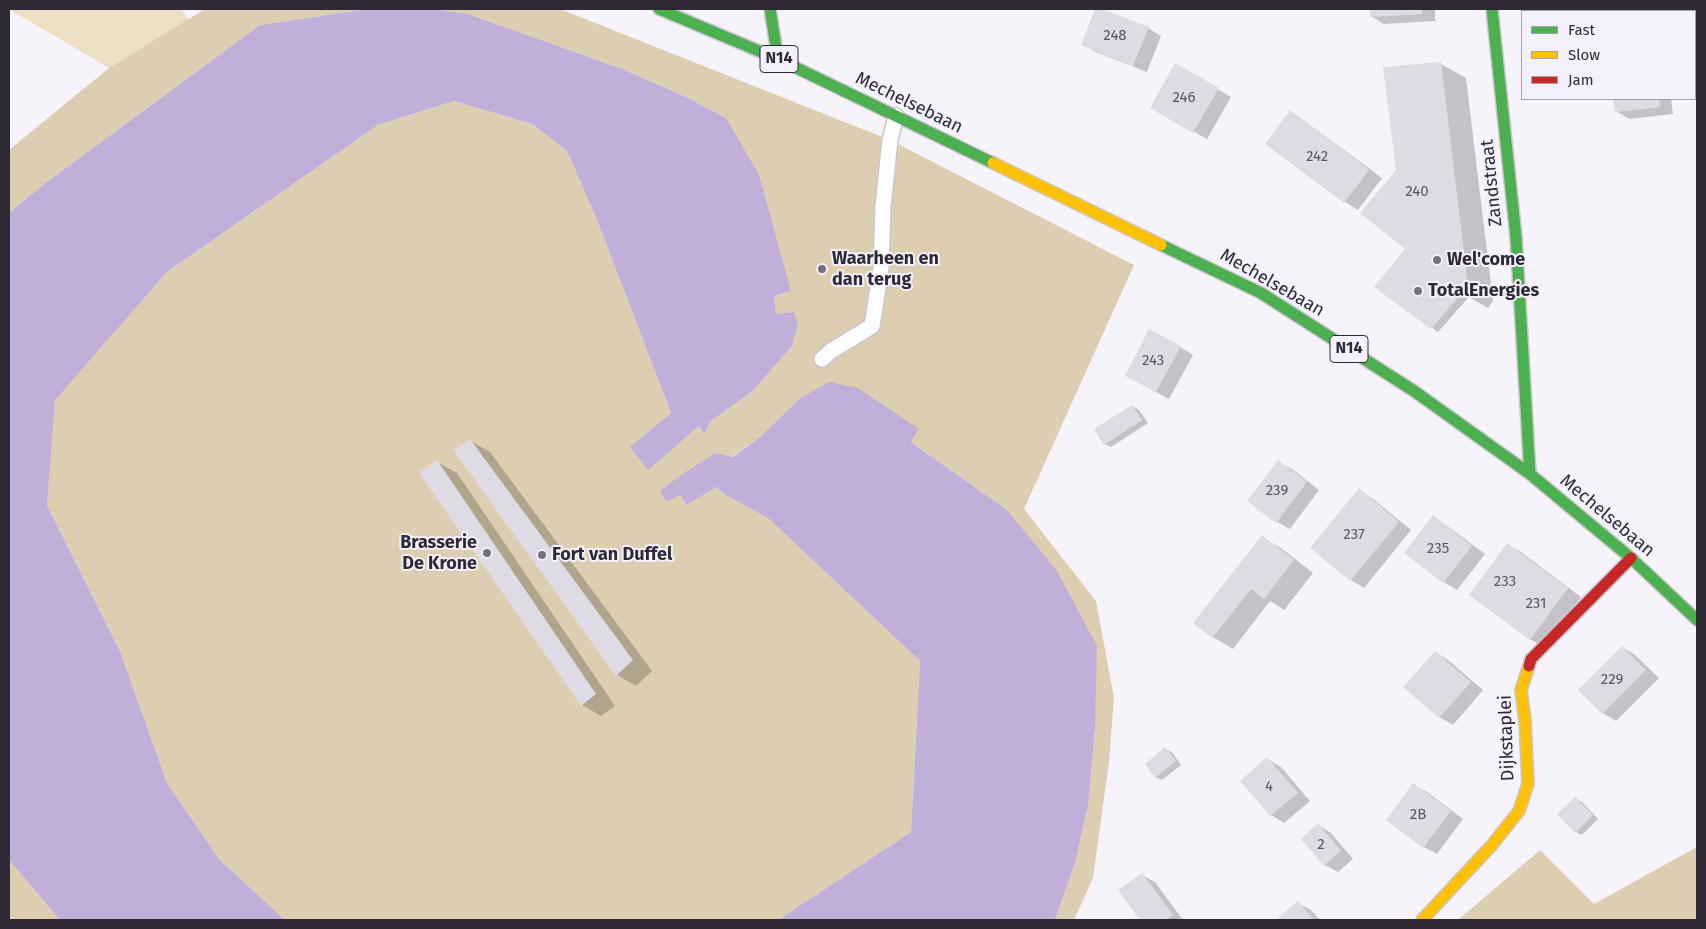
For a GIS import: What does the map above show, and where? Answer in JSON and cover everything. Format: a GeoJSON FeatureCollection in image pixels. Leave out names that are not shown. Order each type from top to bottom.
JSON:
{"type":"FeatureCollection","features":[{"type":"Feature","properties":{"kind":"main road","name":"Mechelsebaan"},"geometry":{"type":"LineString","coordinates":[[659,9],[778,59],[1261,293],[1414,391],[1530,474],[1631,558],[1697,620]]}},
{"type":"Feature","properties":{"kind":"main road"},"geometry":{"type":"LineString","coordinates":[[770,9],[778,59]]}},
{"type":"Feature","properties":{"kind":"main road","name":"Zandstraat"},"geometry":{"type":"LineString","coordinates":[[1492,9],[1516,237],[1530,474]]}},
{"type":"Feature","properties":{"kind":"main road","name":"Dijkstaplei"},"geometry":{"type":"LineString","coordinates":[[1422,920],[1491,846],[1519,811],[1528,784],[1525,720],[1521,690],[1531,659],[1631,558]]}},
{"type":"Feature","properties":{"kind":"lane"},"geometry":{"type":"LineString","coordinates":[[822,359],[831,351],[872,326],[881,268],[883,206],[890,140],[896,116]]}},
{"type":"Feature","properties":{"kind":"shaded area"},"geometry":{"type":"Polygon","coordinates":[[[9,9],[181,9],[189,20],[109,68],[9,9]]]}},
{"type":"Feature","properties":{"kind":"shaded area"},"geometry":{"type":"Polygon","coordinates":[[[205,9],[368,9],[260,25],[44,184],[9,213],[9,150],[109,68],[205,9]]]}},
{"type":"Feature","properties":{"kind":"shaded area"},"geometry":{"type":"Polygon","coordinates":[[[368,9],[435,9],[468,14],[620,68],[686,97],[726,118],[759,175],[791,291],[774,296],[776,314],[794,312],[798,325],[792,346],[753,391],[711,421],[704,434],[699,426],[648,470],[630,447],[671,413],[595,215],[567,151],[532,124],[454,101],[378,125],[167,272],[55,400],[47,505],[120,651],[167,783],[219,859],[285,920],[60,920],[9,860],[9,213],[44,184],[260,25],[368,9]]]}},
{"type":"Feature","properties":{"kind":"shaded area"},"geometry":{"type":"Polygon","coordinates":[[[435,9],[560,9],[890,140],[1134,265],[1024,509],[1096,601],[1114,698],[1109,762],[1093,878],[1074,920],[1055,920],[1075,863],[1088,806],[1095,730],[1007,510],[911,442],[919,429],[799,399],[760,437],[732,457],[715,453],[680,495],[686,505],[717,487],[724,494],[769,519],[920,661],[911,832],[778,920],[285,920],[219,859],[167,783],[120,651],[47,505],[54,400],[167,272],[378,125],[454,101],[532,124],[567,151],[595,215],[671,413],[631,447],[648,469],[699,426],[704,434],[711,421],[753,391],[792,346],[798,325],[776,315],[774,296],[791,291],[726,118],[686,97],[620,68],[468,14],[435,9]]]}},
{"type":"Feature","properties":{"kind":"shaded area"},"geometry":{"type":"Polygon","coordinates":[[[829,382],[858,388],[919,429],[911,442],[1007,510],[1057,571],[1097,646],[1095,730],[1088,806],[1075,863],[1055,920],[778,920],[911,832],[920,661],[769,519],[724,494],[717,487],[686,505],[680,495],[666,502],[660,491],[715,453],[733,457],[760,437],[799,399],[829,382]]]}},
{"type":"Feature","properties":{"kind":"shaded area"},"geometry":{"type":"Polygon","coordinates":[[[1697,847],[1697,920],[1458,920],[1540,850],[1594,904],[1697,847]]]}},
{"type":"Feature","properties":{"kind":"shaded area"},"geometry":{"type":"Polygon","coordinates":[[[9,860],[60,920],[9,920],[9,860]]]}},
{"type":"Feature","properties":{"kind":"building"},"geometry":{"type":"Polygon","coordinates":[[[1095,9],[1102,9],[1149,27],[1133,66],[1081,45],[1095,9]]]}},
{"type":"Feature","properties":{"kind":"building"},"geometry":{"type":"Polygon","coordinates":[[[1370,9],[1422,9],[1422,14],[1370,17],[1370,9]]]}},
{"type":"Feature","properties":{"kind":"building"},"geometry":{"type":"Polygon","coordinates":[[[1603,9],[1645,9],[1645,10],[1603,9]]]}},
{"type":"Feature","properties":{"kind":"building"},"geometry":{"type":"Polygon","coordinates":[[[1441,62],[1468,286],[1431,329],[1374,287],[1405,249],[1360,213],[1396,170],[1383,67],[1441,62]]]}},
{"type":"Feature","properties":{"kind":"building"},"geometry":{"type":"Polygon","coordinates":[[[1175,63],[1219,88],[1193,133],[1150,108],[1175,63]]]}},
{"type":"Feature","properties":{"kind":"building"},"geometry":{"type":"Polygon","coordinates":[[[1613,100],[1659,100],[1660,107],[1615,112],[1613,100]]]}},
{"type":"Feature","properties":{"kind":"building"},"geometry":{"type":"Polygon","coordinates":[[[1290,110],[1369,170],[1344,203],[1265,144],[1290,110]]]}},
{"type":"Feature","properties":{"kind":"building"},"geometry":{"type":"Polygon","coordinates":[[[1149,329],[1181,346],[1156,392],[1125,376],[1149,329]]]}},
{"type":"Feature","properties":{"kind":"building"},"geometry":{"type":"Polygon","coordinates":[[[1132,405],[1142,420],[1104,445],[1094,429],[1132,405]]]}},
{"type":"Feature","properties":{"kind":"building","name":"Fort van Duffel"},"geometry":{"type":"Polygon","coordinates":[[[470,439],[633,660],[616,676],[453,450],[470,439]]]}},
{"type":"Feature","properties":{"kind":"building"},"geometry":{"type":"Polygon","coordinates":[[[437,460],[596,694],[581,706],[419,473],[437,460]]]}},
{"type":"Feature","properties":{"kind":"building"},"geometry":{"type":"Polygon","coordinates":[[[1278,460],[1307,482],[1276,523],[1247,501],[1278,460]]]}},
{"type":"Feature","properties":{"kind":"building"},"geometry":{"type":"Polygon","coordinates":[[[1359,488],[1399,522],[1350,581],[1310,548],[1359,488]]]}},
{"type":"Feature","properties":{"kind":"building"},"geometry":{"type":"Polygon","coordinates":[[[1433,515],[1472,546],[1443,583],[1404,553],[1433,515]]]}},
{"type":"Feature","properties":{"kind":"building"},"geometry":{"type":"Polygon","coordinates":[[[1262,535],[1294,560],[1264,599],[1251,589],[1212,638],[1193,623],[1262,535]]]}},
{"type":"Feature","properties":{"kind":"building"},"geometry":{"type":"Polygon","coordinates":[[[1507,543],[1568,588],[1530,640],[1469,595],[1507,543]]]}},
{"type":"Feature","properties":{"kind":"building"},"geometry":{"type":"Polygon","coordinates":[[[1622,646],[1646,670],[1602,714],[1578,690],[1622,646]]]}},
{"type":"Feature","properties":{"kind":"building"},"geometry":{"type":"Polygon","coordinates":[[[1435,651],[1471,682],[1439,718],[1403,687],[1435,651]]]}},
{"type":"Feature","properties":{"kind":"building"},"geometry":{"type":"Polygon","coordinates":[[[1165,747],[1176,761],[1155,778],[1145,764],[1165,747]]]}},
{"type":"Feature","properties":{"kind":"building"},"geometry":{"type":"Polygon","coordinates":[[[1267,757],[1298,793],[1270,816],[1240,781],[1267,757]]]}},
{"type":"Feature","properties":{"kind":"building"},"geometry":{"type":"Polygon","coordinates":[[[1413,783],[1451,811],[1423,848],[1386,820],[1413,783]]]}},
{"type":"Feature","properties":{"kind":"building"},"geometry":{"type":"Polygon","coordinates":[[[1575,797],[1593,815],[1575,833],[1557,814],[1575,797]]]}},
{"type":"Feature","properties":{"kind":"building"},"geometry":{"type":"Polygon","coordinates":[[[1318,823],[1341,851],[1324,866],[1301,839],[1318,823]]]}},
{"type":"Feature","properties":{"kind":"building"},"geometry":{"type":"Polygon","coordinates":[[[1142,873],[1173,915],[1165,920],[1140,920],[1118,890],[1142,873]]]}},
{"type":"Feature","properties":{"kind":"building"},"geometry":{"type":"Polygon","coordinates":[[[1298,901],[1314,920],[1280,920],[1278,918],[1298,901]]]}},
{"type":"Feature","properties":{"kind":"traffic: fast"},"geometry":{"type":"LineString","coordinates":[[659,9],[778,59],[993,163]]}},
{"type":"Feature","properties":{"kind":"traffic: fast"},"geometry":{"type":"LineString","coordinates":[[770,9],[778,59]]}},
{"type":"Feature","properties":{"kind":"traffic: fast"},"geometry":{"type":"LineString","coordinates":[[1492,9],[1516,237],[1530,474]]}},
{"type":"Feature","properties":{"kind":"traffic: fast"},"geometry":{"type":"LineString","coordinates":[[1161,245],[1261,293],[1414,391],[1530,474],[1631,558],[1697,620]]}},
{"type":"Feature","properties":{"kind":"traffic: slow"},"geometry":{"type":"LineString","coordinates":[[993,163],[1161,245]]}},
{"type":"Feature","properties":{"kind":"traffic: slow"},"geometry":{"type":"LineString","coordinates":[[1422,920],[1491,846],[1519,811],[1528,784],[1525,720],[1521,690],[1529,666]]}},
{"type":"Feature","properties":{"kind":"traffic: jam"},"geometry":{"type":"LineString","coordinates":[[1529,666],[1531,659],[1631,558]]}},
{"type":"Feature","properties":{"kind":"place","name":"Wel'come"},"geometry":{"type":"Point","coordinates":[1437,260]}},
{"type":"Feature","properties":{"kind":"place","name":"Waarheen en dan terug"},"geometry":{"type":"Point","coordinates":[822,269]}},
{"type":"Feature","properties":{"kind":"place","name":"TotalEnergies"},"geometry":{"type":"Point","coordinates":[1418,291]}},
{"type":"Feature","properties":{"kind":"place","name":"Brasserie De Krone"},"geometry":{"type":"Point","coordinates":[487,553]}},
{"type":"Feature","properties":{"kind":"place","name":"Fort van Duffel"},"geometry":{"type":"Point","coordinates":[542,555]}}]}
